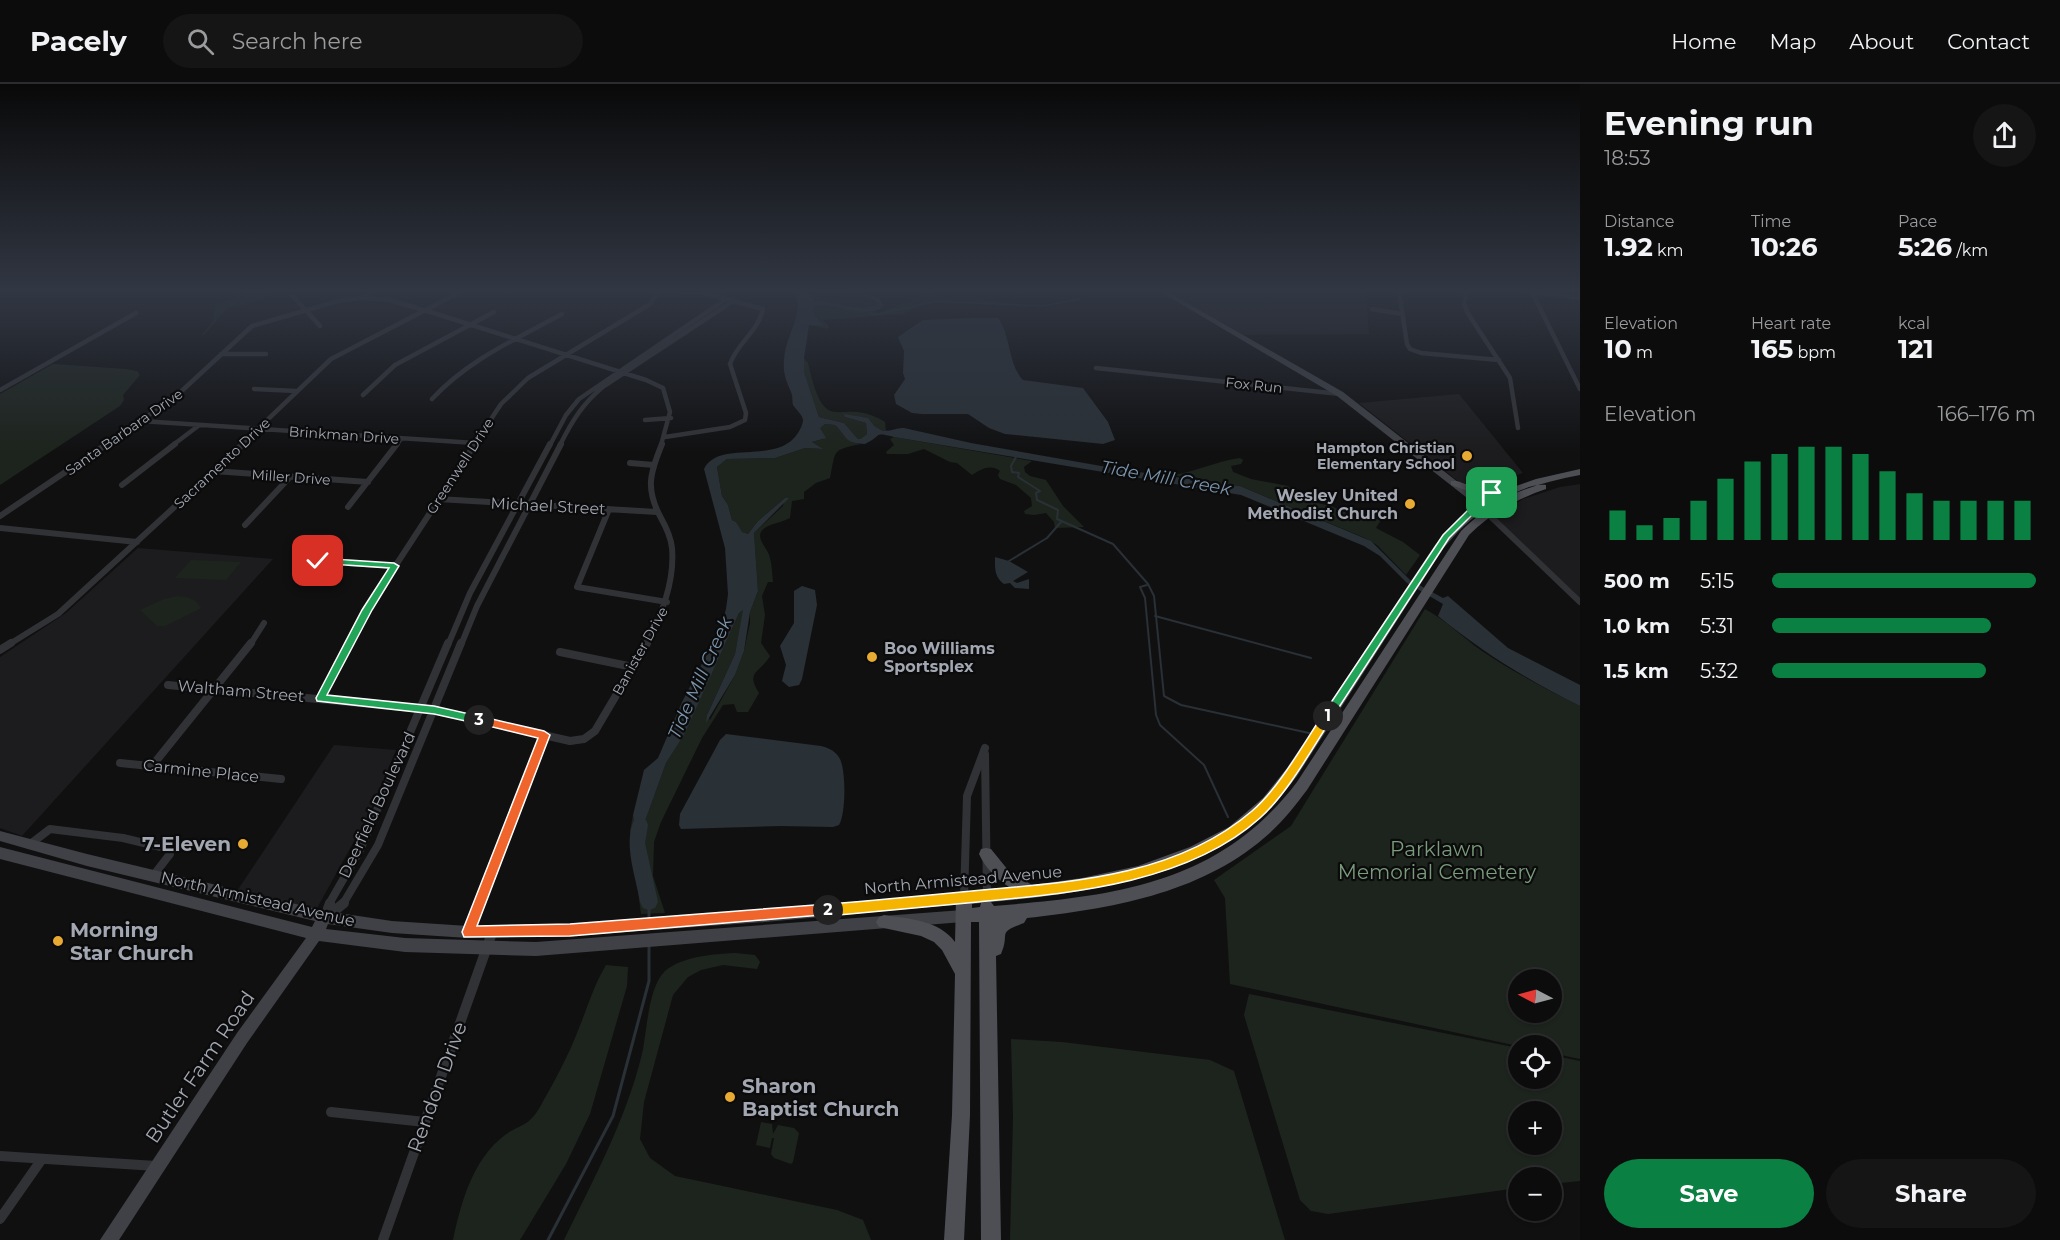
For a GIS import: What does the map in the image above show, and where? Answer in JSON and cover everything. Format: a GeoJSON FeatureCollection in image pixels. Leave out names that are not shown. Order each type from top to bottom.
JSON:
{"type":"FeatureCollection","features":[{"type":"Feature","properties":{"kind":"main road"},"geometry":{"type":"LineString","coordinates":[[1255,345],[1340,394],[1484,509]]}},
{"type":"Feature","properties":{"kind":"main road","name":"North Armistead Avenue"},"geometry":{"type":"LineString","coordinates":[[0,836],[153,876],[326,917],[392,927],[468,932],[492,933],[669,923],[987,896],[1101,883],[1150,870],[1216,842],[1241,828],[1265,805],[1291,772],[1420,589],[1484,509],[1504,492],[1580,472]]}},
{"type":"Feature","properties":{"kind":"main road","name":"North Armistead Avenue"},"geometry":{"type":"LineString","coordinates":[[1484,509],[1522,494],[1580,479]]}},
{"type":"Feature","properties":{"kind":"main road"},"geometry":{"type":"LineString","coordinates":[[1454,483],[1479,492],[1504,492]]}},
{"type":"Feature","properties":{"kind":"main road","name":"North Armistead Avenue"},"geometry":{"type":"LineString","coordinates":[[0,854],[316,933],[405,945],[486,949],[536,949],[963,916],[1050,909],[1113,900],[1194,874],[1234,853],[1273,822],[1302,786],[1420,589]]}},
{"type":"Feature","properties":{"kind":"main road"},"geometry":{"type":"LineString","coordinates":[[986,854],[1003,875],[1030,892]]}},
{"type":"Feature","properties":{"kind":"main road"},"geometry":{"type":"LineString","coordinates":[[987,896],[992,1240]]}},
{"type":"Feature","properties":{"kind":"main road"},"geometry":{"type":"LineString","coordinates":[[954,1240],[961,1115],[964,898]]}},
{"type":"Feature","properties":{"kind":"main road"},"geometry":{"type":"LineString","coordinates":[[991,1085],[998,1024],[997,933],[1009,919],[1024,918],[1050,909]]}},
{"type":"Feature","properties":{"kind":"main road","name":"Butler Farm Road"},"geometry":{"type":"LineString","coordinates":[[109,1240],[242,1038],[326,917]]}},
{"type":"Feature","properties":{"kind":"main road"},"geometry":{"type":"LineString","coordinates":[[884,922],[928,930],[941,937],[956,956],[963,978]]}},
{"type":"Feature","properties":{"kind":"street"},"geometry":{"type":"LineString","coordinates":[[0,390],[80,345]]}},
{"type":"Feature","properties":{"kind":"street","name":"Santa Barbara Drive"},"geometry":{"type":"LineString","coordinates":[[0,516],[181,393],[231,345]]}},
{"type":"Feature","properties":{"kind":"street","name":"Sacramento Drive"},"geometry":{"type":"LineString","coordinates":[[0,650],[58,614],[339,353],[355,345]]}},
{"type":"Feature","properties":{"kind":"street"},"geometry":{"type":"LineString","coordinates":[[363,395],[395,365],[432,345]]}},
{"type":"Feature","properties":{"kind":"street"},"geometry":{"type":"LineString","coordinates":[[432,399],[462,370],[506,345]]}},
{"type":"Feature","properties":{"kind":"street"},"geometry":{"type":"LineString","coordinates":[[535,345],[654,382],[663,388],[671,418],[645,420]]}},
{"type":"Feature","properties":{"kind":"street","name":"Greenwell Drive"},"geometry":{"type":"LineString","coordinates":[[321,698],[367,610],[501,404],[515,388],[582,345]]}},
{"type":"Feature","properties":{"kind":"street","name":"Deerfield Boulevard"},"geometry":{"type":"LineString","coordinates":[[326,917],[329,904],[360,850],[470,593],[572,407],[588,391],[658,345]]}},
{"type":"Feature","properties":{"kind":"street","name":"Deerfield Boulevard"},"geometry":{"type":"LineString","coordinates":[[326,917],[342,906],[378,845],[477,606],[581,407],[596,393],[665,345]]}},
{"type":"Feature","properties":{"kind":"street"},"geometry":{"type":"LineString","coordinates":[[665,437],[730,427],[745,420],[746,413],[730,364],[736,350],[741,345]]}},
{"type":"Feature","properties":{"kind":"street"},"geometry":{"type":"LineString","coordinates":[[1409,345],[1410,349],[1421,352],[1499,360]]}},
{"type":"Feature","properties":{"kind":"street"},"geometry":{"type":"LineString","coordinates":[[1489,345],[1513,386],[1518,428]]}},
{"type":"Feature","properties":{"kind":"street"},"geometry":{"type":"LineString","coordinates":[[1558,345],[1580,388]]}},
{"type":"Feature","properties":{"kind":"street"},"geometry":{"type":"LineString","coordinates":[[221,354],[266,354]]}},
{"type":"Feature","properties":{"kind":"street","name":"Fox Run"},"geometry":{"type":"LineString","coordinates":[[1096,368],[1340,394]]}},
{"type":"Feature","properties":{"kind":"street"},"geometry":{"type":"LineString","coordinates":[[254,389],[296,392]]}},
{"type":"Feature","properties":{"kind":"street","name":"Banister Drive"},"geometry":{"type":"LineString","coordinates":[[595,731],[633,667],[667,602],[672,545],[650,497],[649,488],[654,465],[671,418]]}},
{"type":"Feature","properties":{"kind":"street","name":"Brinkman Drive"},"geometry":{"type":"LineString","coordinates":[[141,421],[475,443]]}},
{"type":"Feature","properties":{"kind":"street"},"geometry":{"type":"LineString","coordinates":[[123,485],[199,425]]}},
{"type":"Feature","properties":{"kind":"street"},"geometry":{"type":"LineString","coordinates":[[348,507],[401,439]]}},
{"type":"Feature","properties":{"kind":"street"},"geometry":{"type":"LineString","coordinates":[[630,463],[654,465]]}},
{"type":"Feature","properties":{"kind":"street","name":"Miller Drive"},"geometry":{"type":"LineString","coordinates":[[213,471],[368,482]]}},
{"type":"Feature","properties":{"kind":"street"},"geometry":{"type":"LineString","coordinates":[[245,525],[290,477]]}},
{"type":"Feature","properties":{"kind":"street","name":"Michael Street"},"geometry":{"type":"LineString","coordinates":[[438,499],[657,512]]}},
{"type":"Feature","properties":{"kind":"street"},"geometry":{"type":"LineString","coordinates":[[609,509],[577,587],[667,602]]}},
{"type":"Feature","properties":{"kind":"street"},"geometry":{"type":"LineString","coordinates":[[1484,509],[1580,602]]}},
{"type":"Feature","properties":{"kind":"street"},"geometry":{"type":"LineString","coordinates":[[0,528],[137,542]]}},
{"type":"Feature","properties":{"kind":"street"},"geometry":{"type":"LineString","coordinates":[[318,561],[394,566]]}},
{"type":"Feature","properties":{"kind":"street"},"geometry":{"type":"LineString","coordinates":[[152,766],[242,657],[264,623]]}},
{"type":"Feature","properties":{"kind":"street"},"geometry":{"type":"LineString","coordinates":[[560,652],[633,667]]}},
{"type":"Feature","properties":{"kind":"street","name":"Waltham Street"},"geometry":{"type":"LineString","coordinates":[[168,685],[421,708],[570,741],[588,738],[595,731]]}},
{"type":"Feature","properties":{"kind":"street"},"geometry":{"type":"LineString","coordinates":[[463,948],[544,735]]}},
{"type":"Feature","properties":{"kind":"street"},"geometry":{"type":"LineString","coordinates":[[964,898],[967,796],[985,748],[987,896]]}},
{"type":"Feature","properties":{"kind":"street","name":"Carmine Place"},"geometry":{"type":"LineString","coordinates":[[120,763],[281,779]]}},
{"type":"Feature","properties":{"kind":"street"},"geometry":{"type":"LineString","coordinates":[[29,845],[50,829],[123,838],[169,849],[170,854],[153,876]]}},
{"type":"Feature","properties":{"kind":"street","name":"Rendon Drive"},"geometry":{"type":"LineString","coordinates":[[383,1240],[492,933]]}},
{"type":"Feature","properties":{"kind":"street"},"geometry":{"type":"LineString","coordinates":[[331,1112],[425,1122]]}},
{"type":"Feature","properties":{"kind":"street"},"geometry":{"type":"LineString","coordinates":[[0,1156],[159,1166]]}},
{"type":"Feature","properties":{"kind":"street"},"geometry":{"type":"LineString","coordinates":[[0,1219],[42,1159]]}},
{"type":"Feature","properties":{"kind":"shaded area","name":"Hampton Christian Elementary School"},"geometry":{"type":"Polygon","coordinates":[[[1459,394],[1523,473],[1483,487],[1459,482],[1359,403],[1459,394]]]}},
{"type":"Feature","properties":{"kind":"shaded area"},"geometry":{"type":"Polygon","coordinates":[[[1580,484],[1580,598],[1494,517],[1523,499],[1560,487],[1580,484]]]}},
{"type":"Feature","properties":{"kind":"shaded area"},"geometry":{"type":"Polygon","coordinates":[[[138,548],[273,559],[22,836],[0,828],[0,657],[66,613],[138,548]]]}},
{"type":"Feature","properties":{"kind":"shaded area"},"geometry":{"type":"Polygon","coordinates":[[[334,745],[396,750],[368,816],[316,910],[237,891],[334,745]]]}},
{"type":"Feature","properties":{"kind":"green space"},"geometry":{"type":"Polygon","coordinates":[[[804,358],[808,363],[821,402],[828,410],[869,414],[885,422],[886,431],[877,429],[868,418],[845,417],[866,423],[867,434],[861,440],[844,423],[819,417],[804,372],[804,358]]]}},
{"type":"Feature","properties":{"kind":"green space"},"geometry":{"type":"Polygon","coordinates":[[[53,364],[126,369],[137,371],[140,375],[123,395],[124,400],[120,406],[0,485],[0,394],[53,364]]]}},
{"type":"Feature","properties":{"kind":"green space"},"geometry":{"type":"Polygon","coordinates":[[[825,424],[835,425],[849,440],[861,444],[844,448],[836,453],[830,478],[816,483],[804,492],[804,499],[792,501],[790,518],[768,526],[760,533],[769,554],[773,582],[768,582],[762,596],[765,615],[761,643],[770,656],[754,676],[753,680],[759,693],[748,712],[737,712],[734,704],[723,705],[702,738],[661,822],[654,842],[653,876],[665,913],[641,914],[630,831],[633,815],[637,842],[666,763],[685,732],[739,613],[744,609],[735,654],[707,715],[710,720],[735,675],[744,651],[750,612],[758,591],[754,533],[783,506],[785,498],[758,521],[748,534],[741,532],[736,522],[732,520],[728,505],[722,496],[717,467],[727,459],[775,458],[805,448],[822,449],[812,442],[823,439],[819,428],[825,424]]]}},
{"type":"Feature","properties":{"kind":"green space"},"geometry":{"type":"Polygon","coordinates":[[[894,437],[1032,461],[1024,467],[1025,472],[1030,476],[1046,480],[1063,506],[1084,527],[1055,528],[1054,522],[1046,513],[1025,514],[1024,511],[1032,506],[1031,498],[1016,485],[1000,479],[998,475],[1000,471],[996,469],[986,468],[972,475],[957,463],[950,462],[924,449],[908,454],[887,454],[886,452],[894,445],[890,439],[894,437]]]}},
{"type":"Feature","properties":{"kind":"green space"},"geometry":{"type":"Polygon","coordinates":[[[1240,458],[1243,460],[1241,464],[1231,466],[1233,472],[1251,479],[1288,486],[1294,498],[1331,506],[1364,520],[1376,517],[1381,520],[1376,528],[1403,542],[1420,555],[1406,575],[1377,545],[1365,538],[1240,486],[1173,475],[1240,458]]]}},
{"type":"Feature","properties":{"kind":"green space"},"geometry":{"type":"Polygon","coordinates":[[[191,560],[241,562],[226,580],[175,578],[191,560]]]}},
{"type":"Feature","properties":{"kind":"green space"},"geometry":{"type":"Polygon","coordinates":[[[177,596],[191,599],[201,608],[165,626],[157,626],[140,610],[164,599],[177,596]]]}},
{"type":"Feature","properties":{"kind":"green space","name":"Parklawn Memorial Cemetery"},"geometry":{"type":"Polygon","coordinates":[[[1425,609],[1494,659],[1580,706],[1580,1059],[1562,1055],[1562,1035],[1508,1035],[1508,1044],[1230,984],[1225,898],[1214,880],[1291,826],[1425,609]]]}},
{"type":"Feature","properties":{"kind":"green space"},"geometry":{"type":"Polygon","coordinates":[[[735,953],[755,955],[760,962],[757,969],[723,965],[701,970],[688,977],[673,995],[644,1102],[640,1139],[650,1158],[675,1176],[837,1210],[863,1220],[871,1240],[564,1240],[608,1149],[627,1102],[642,1054],[649,1010],[659,978],[672,966],[690,959],[735,953]]]}},
{"type":"Feature","properties":{"kind":"green space"},"geometry":{"type":"Polygon","coordinates":[[[606,965],[628,967],[627,986],[590,1114],[566,1164],[520,1240],[453,1240],[470,1182],[484,1156],[505,1135],[528,1122],[540,1107],[571,1048],[606,965]]]}},
{"type":"Feature","properties":{"kind":"green space"},"geometry":{"type":"Polygon","coordinates":[[[1249,994],[1508,1046],[1508,1089],[1562,1089],[1562,1057],[1580,1061],[1580,1181],[1562,1183],[1562,1167],[1508,1167],[1508,1189],[1328,1214],[1311,1211],[1300,1200],[1244,1015],[1249,994]]]}},
{"type":"Feature","properties":{"kind":"green space"},"geometry":{"type":"Polygon","coordinates":[[[1011,1039],[1062,1042],[1210,1060],[1234,1071],[1285,1240],[1010,1240],[1013,1117],[1011,1039]]]}},
{"type":"Feature","properties":{"kind":"green space"},"geometry":{"type":"Polygon","coordinates":[[[761,1122],[772,1124],[773,1134],[778,1125],[794,1128],[799,1133],[791,1164],[774,1158],[771,1154],[774,1138],[772,1138],[770,1148],[756,1145],[761,1122]]]}},
{"type":"Feature","properties":{"kind":"water"},"geometry":{"type":"Polygon","coordinates":[[[787,345],[806,345],[804,372],[819,417],[844,423],[858,439],[867,434],[866,423],[845,417],[844,414],[868,418],[882,430],[904,428],[971,443],[1124,470],[1240,486],[1371,541],[1410,580],[1443,598],[1448,596],[1508,648],[1580,685],[1580,706],[1524,676],[1472,642],[1438,616],[1443,604],[1407,583],[1380,556],[1364,546],[1241,495],[883,435],[878,435],[865,444],[858,443],[847,439],[835,425],[825,424],[820,428],[826,438],[812,442],[823,449],[805,448],[775,458],[727,459],[717,467],[722,496],[728,505],[732,520],[742,532],[748,534],[758,521],[785,498],[789,498],[754,533],[758,591],[750,612],[744,651],[735,675],[706,723],[707,715],[735,654],[743,610],[739,613],[685,733],[666,763],[637,843],[633,815],[644,770],[658,758],[682,702],[721,627],[726,609],[728,594],[725,548],[704,469],[711,460],[722,455],[777,448],[789,443],[798,433],[803,420],[793,405],[792,394],[786,380],[787,345]]]}},
{"type":"Feature","properties":{"kind":"water"},"geometry":{"type":"Polygon","coordinates":[[[901,345],[1009,345],[1015,366],[1023,380],[1083,388],[1108,422],[1115,440],[1103,444],[1005,434],[989,428],[968,414],[912,413],[896,404],[894,395],[905,379],[904,351],[901,345]]]}},
{"type":"Feature","properties":{"kind":"water"},"geometry":{"type":"Polygon","coordinates":[[[995,557],[1009,561],[1028,572],[1013,581],[1017,583],[1029,579],[1029,589],[1015,588],[1010,583],[1004,584],[996,572],[995,557]]]}},
{"type":"Feature","properties":{"kind":"water"},"geometry":{"type":"Polygon","coordinates":[[[802,586],[815,590],[817,605],[802,679],[799,685],[789,687],[782,681],[786,665],[780,646],[794,623],[794,591],[802,586]]]}},
{"type":"Feature","properties":{"kind":"water"},"geometry":{"type":"Polygon","coordinates":[[[726,734],[821,746],[834,752],[842,765],[844,782],[843,812],[839,825],[833,827],[681,829],[680,814],[720,740],[726,734]]]}},
{"type":"Feature","properties":{"kind":"waterway"},"geometry":{"type":"LineString","coordinates":[[1016,457],[1011,466],[1012,472],[1019,473],[1018,477],[1040,491],[1036,493],[1037,500],[1058,510],[1057,519],[1113,544],[1148,584],[1154,596],[1156,616]]}},
{"type":"Feature","properties":{"kind":"waterway"},"geometry":{"type":"LineString","coordinates":[[1009,561],[1047,538],[1061,522]]}},
{"type":"Feature","properties":{"kind":"waterway"},"geometry":{"type":"LineString","coordinates":[[1147,585],[1140,587],[1145,598],[1156,715],[1160,725],[1204,765],[1228,817]]}},
{"type":"Feature","properties":{"kind":"waterway"},"geometry":{"type":"LineString","coordinates":[[1156,616],[1311,658]]}},
{"type":"Feature","properties":{"kind":"waterway"},"geometry":{"type":"LineString","coordinates":[[1156,616],[1164,696],[1181,705],[1309,733]]}},
{"type":"Feature","properties":{"kind":"waterway","name":"Tide Mill Creek"},"geometry":{"type":"LineString","coordinates":[[640,825],[637,843],[649,902]]}},
{"type":"Feature","properties":{"kind":"waterway","name":"Tide Mill Creek"},"geometry":{"type":"LineString","coordinates":[[649,903],[649,919]]}},
{"type":"Feature","properties":{"kind":"waterway","name":"Tide Mill Creek"},"geometry":{"type":"LineString","coordinates":[[548,1240],[613,1116],[649,981],[649,945]]}},
{"type":"Feature","properties":{"kind":"place","name":"Hampton Christian Elementary School"},"geometry":{"type":"Point","coordinates":[1467,456]}},
{"type":"Feature","properties":{"kind":"place","name":"Wesley United Methodist Church"},"geometry":{"type":"Point","coordinates":[1410,504]}},
{"type":"Feature","properties":{"kind":"place","name":"Boo Williams Sportsplex"},"geometry":{"type":"Point","coordinates":[872,657]}},
{"type":"Feature","properties":{"kind":"place","name":"7-Eleven"},"geometry":{"type":"Point","coordinates":[243,844]}},
{"type":"Feature","properties":{"kind":"place","name":"Morning Star Church"},"geometry":{"type":"Point","coordinates":[58,941]}},
{"type":"Feature","properties":{"kind":"place","name":"Sharon Baptist Church"},"geometry":{"type":"Point","coordinates":[730,1097]}},
{"type":"Feature","properties":{"kind":"route"},"geometry":{"type":"LineString","coordinates":[[318,561],[394,566],[367,610],[321,698],[434,710],[544,735],[468,932],[570,930],[765,916],[1070,888],[1124,878],[1150,870],[1222,839],[1247,823],[1273,796],[1446,536],[1471,511],[1504,492],[1492,493]]}}]}
